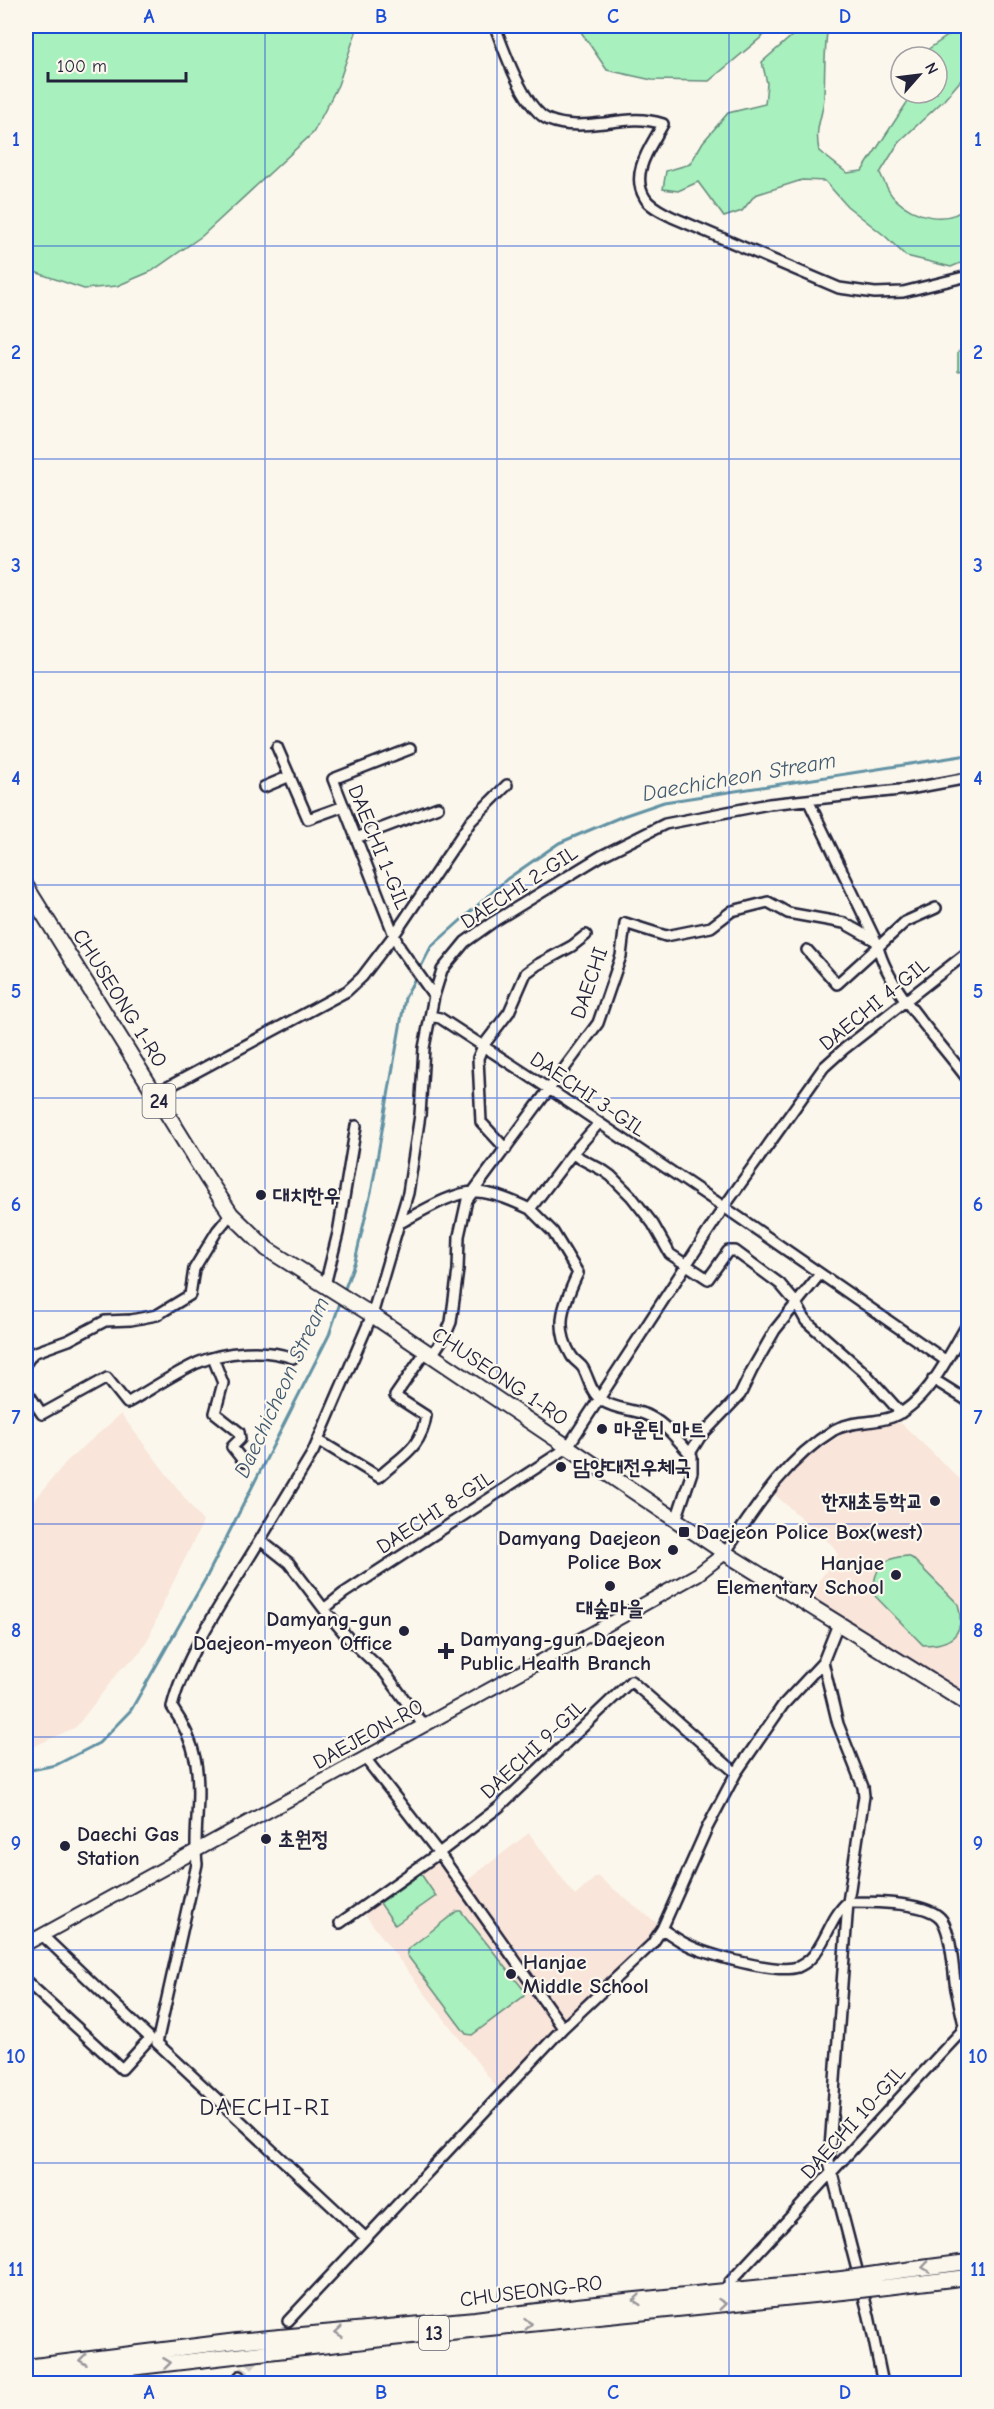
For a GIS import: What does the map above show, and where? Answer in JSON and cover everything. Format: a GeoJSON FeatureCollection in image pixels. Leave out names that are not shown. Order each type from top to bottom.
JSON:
{"type":"FeatureCollection","features":[{"type":"Feature","properties":{"kind":"main road","name":"CHUSEONG 1-RO"},"geometry":{"type":"LineString","coordinates":[[26,886],[231,1214],[267,1249],[325,1286]]}},
{"type":"Feature","properties":{"kind":"main road","name":"24"},"geometry":{"type":"LineString","coordinates":[[325,1286],[372,1315]]}},
{"type":"Feature","properties":{"kind":"main road","name":"CHUSEONG 1-RO"},"geometry":{"type":"LineString","coordinates":[[372,1315],[725,1553],[969,1704]]}},
{"type":"Feature","properties":{"kind":"main road","name":"CHUSEONG-RO"},"geometry":{"type":"LineString","coordinates":[[884,2280],[969,2262]]}},
{"type":"Feature","properties":{"kind":"main road","name":"CHUSEONG-RO"},"geometry":{"type":"LineString","coordinates":[[26,2380],[884,2280],[969,2277]]}},
{"type":"Feature","properties":{"kind":"main road","name":"CHUSEONG-RO"},"geometry":{"type":"LineString","coordinates":[[26,2367],[237,2341],[475,2319],[576,2306],[842,2285]]}},
{"type":"Feature","properties":{"kind":"street"},"geometry":{"type":"LineString","coordinates":[[496,29],[520,85],[536,111],[549,120],[577,125],[638,118],[663,124],[649,145],[640,175],[641,187],[645,198],[651,205],[672,217],[839,288],[875,293],[903,292],[969,276]]}},
{"type":"Feature","properties":{"kind":"street"},"geometry":{"type":"LineString","coordinates":[[494,52],[504,50]]}},
{"type":"Feature","properties":{"kind":"street"},"geometry":{"type":"LineString","coordinates":[[277,747],[308,819],[344,806]]}},
{"type":"Feature","properties":{"kind":"street","name":"DAECHI 1-GIL"},"geometry":{"type":"LineString","coordinates":[[155,1094],[347,991],[358,982],[394,935],[333,779],[410,749]]}},
{"type":"Feature","properties":{"kind":"street"},"geometry":{"type":"LineString","coordinates":[[264,787],[290,776]]}},
{"type":"Feature","properties":{"kind":"street","name":"DAECHI 2-GIL"},"geometry":{"type":"LineString","coordinates":[[372,1315],[408,1193],[420,1115],[424,1048],[434,996],[442,970],[465,942],[493,922],[611,850],[665,824],[769,804],[909,789],[969,778]]}},
{"type":"Feature","properties":{"kind":"street"},"geometry":{"type":"LineString","coordinates":[[434,996],[400,948],[394,935],[471,820],[507,785]]}},
{"type":"Feature","properties":{"kind":"street"},"geometry":{"type":"LineString","coordinates":[[808,800],[877,944],[886,971],[969,1080]]}},
{"type":"Feature","properties":{"kind":"street"},"geometry":{"type":"LineString","coordinates":[[356,838],[438,807]]}},
{"type":"Feature","properties":{"kind":"street","name":"DAECHI"},"geometry":{"type":"LineString","coordinates":[[318,1440],[379,1476],[404,1457],[421,1437],[426,1416],[395,1396],[446,1334],[451,1322],[458,1270],[459,1236],[467,1200],[598,1023],[621,956],[625,922],[666,936],[711,927],[732,911],[768,902],[788,913],[844,923],[877,944]]}},
{"type":"Feature","properties":{"kind":"street"},"geometry":{"type":"LineString","coordinates":[[807,950],[837,984],[877,944],[905,922],[936,908]]}},
{"type":"Feature","properties":{"kind":"street"},"geometry":{"type":"LineString","coordinates":[[506,1149],[481,1122],[478,1058],[483,1046],[509,1012],[526,973],[572,946],[586,935]]}},
{"type":"Feature","properties":{"kind":"street","name":"DAECHI 4-GIL"},"geometry":{"type":"LineString","coordinates":[[567,1448],[724,1207],[824,1067],[969,952]]}},
{"type":"Feature","properties":{"kind":"street","name":"DAECHI 3-GIL"},"geometry":{"type":"LineString","coordinates":[[430,1016],[440,1018],[724,1207]]}},
{"type":"Feature","properties":{"kind":"street"},"geometry":{"type":"LineString","coordinates":[[530,1209],[599,1123]]}},
{"type":"Feature","properties":{"kind":"street"},"geometry":{"type":"LineString","coordinates":[[325,1286],[338,1233],[356,1126]]}},
{"type":"Feature","properties":{"kind":"street"},"geometry":{"type":"LineString","coordinates":[[572,1154],[604,1171],[631,1196],[659,1232],[670,1254],[686,1266],[708,1279],[728,1251],[735,1251],[780,1284],[796,1303],[806,1321],[866,1374],[901,1413]]}},
{"type":"Feature","properties":{"kind":"street"},"geometry":{"type":"LineString","coordinates":[[400,1223],[442,1200],[474,1191],[511,1200],[530,1209],[553,1232],[579,1273],[564,1302],[561,1317],[564,1335],[572,1357],[581,1364],[594,1392],[600,1399],[611,1406],[647,1414],[669,1431],[690,1453],[694,1463],[676,1520]]}},
{"type":"Feature","properties":{"kind":"street"},"geometry":{"type":"LineString","coordinates":[[724,1207],[945,1360]]}},
{"type":"Feature","properties":{"kind":"street"},"geometry":{"type":"LineString","coordinates":[[26,1363],[33,1353],[69,1340],[105,1321],[131,1320],[157,1315],[190,1295],[194,1269],[217,1231],[231,1214]]}},
{"type":"Feature","properties":{"kind":"street"},"geometry":{"type":"LineString","coordinates":[[690,1453],[700,1437],[740,1395],[766,1345],[820,1274]]}},
{"type":"Feature","properties":{"kind":"street"},"geometry":{"type":"LineString","coordinates":[[26,1981],[122,2069],[154,2040],[197,1864],[195,1852],[199,1792],[197,1759],[191,1738],[172,1707],[175,1693],[203,1634],[318,1440],[372,1315]]}},
{"type":"Feature","properties":{"kind":"street"},"geometry":{"type":"LineString","coordinates":[[725,1553],[769,1488],[818,1441],[843,1426],[881,1420],[901,1413],[915,1402],[933,1379],[969,1323]]}},
{"type":"Feature","properties":{"kind":"street"},"geometry":{"type":"LineString","coordinates":[[26,1390],[42,1414],[107,1378],[128,1403],[198,1363],[228,1354],[277,1352],[293,1359]]}},
{"type":"Feature","properties":{"kind":"street"},"geometry":{"type":"LineString","coordinates":[[213,1358],[223,1383],[215,1413],[238,1432],[240,1439],[232,1447],[244,1462]]}},
{"type":"Feature","properties":{"kind":"street"},"geometry":{"type":"LineString","coordinates":[[933,1379],[969,1401]]}},
{"type":"Feature","properties":{"kind":"street","name":"DAECHI 8-GIL"},"geometry":{"type":"LineString","coordinates":[[324,1609],[344,1593],[567,1448]]}},
{"type":"Feature","properties":{"kind":"street"},"geometry":{"type":"LineString","coordinates":[[260,1540],[289,1563],[349,1640],[385,1673],[424,1726]]}},
{"type":"Feature","properties":{"kind":"street","name":"DAEJEON-RO"},"geometry":{"type":"LineString","coordinates":[[26,1944],[698,1574],[725,1553]]}},
{"type":"Feature","properties":{"kind":"street"},"geometry":{"type":"LineString","coordinates":[[288,2321],[563,2028],[652,1944],[662,1929],[707,1828],[736,1773],[783,1705],[823,1662],[838,1624]]}},
{"type":"Feature","properties":{"kind":"street"},"geometry":{"type":"LineString","coordinates":[[823,1662],[838,1724],[863,1787],[864,1796],[848,1902],[829,2162],[869,2316],[883,2384]]}},
{"type":"Feature","properties":{"kind":"street","name":"DAECHI 9-GIL"},"geometry":{"type":"LineString","coordinates":[[439,1852],[499,1807],[631,1681],[736,1773]]}},
{"type":"Feature","properties":{"kind":"street"},"geometry":{"type":"LineString","coordinates":[[365,1758],[439,1852],[563,2028]]}},
{"type":"Feature","properties":{"kind":"street"},"geometry":{"type":"LineString","coordinates":[[340,1923],[439,1852]]}},
{"type":"Feature","properties":{"kind":"street"},"geometry":{"type":"LineString","coordinates":[[662,1929],[702,1951],[758,1966],[800,1967],[813,1956],[838,1910],[848,1902]]}},
{"type":"Feature","properties":{"kind":"street","name":"DAECHI 10-GIL"},"geometry":{"type":"LineString","coordinates":[[729,2283],[832,2174],[875,2122],[961,2032],[964,2025],[946,1929],[938,1916],[933,1912],[910,1906],[848,1902]]}},
{"type":"Feature","properties":{"kind":"street"},"geometry":{"type":"LineString","coordinates":[[42,1935],[366,2238]]}},
{"type":"Feature","properties":{"kind":"street"},"geometry":{"type":"LineString","coordinates":[[956,1989],[969,1977]]}},
{"type":"Feature","properties":{"kind":"shaded area"},"geometry":{"type":"Polygon","coordinates":[[[121,1414],[203,1522],[140,1653],[120,1670],[76,1727],[26,1750],[26,1511],[66,1462],[121,1414]]]}},
{"type":"Feature","properties":{"kind":"shaded area","name":"Hanjae Elementary School"},"geometry":{"type":"Polygon","coordinates":[[[896,1422],[902,1424],[968,1487],[968,1697],[808,1595],[838,1555],[832,1545],[774,1494],[786,1478],[808,1457],[844,1433],[896,1422]]]}},
{"type":"Feature","properties":{"kind":"shaded area","name":"Hanjae Middle School"},"geometry":{"type":"Polygon","coordinates":[[[529,1833],[575,1896],[597,1876],[658,1924],[648,1938],[497,2088],[363,1912],[439,1858],[460,1886],[529,1833]]]}},
{"type":"Feature","properties":{"kind":"green space"},"geometry":{"type":"Polygon","coordinates":[[[26,26],[358,26],[338,85],[313,133],[202,236],[152,271],[117,286],[84,289],[26,269],[26,26]]]}},
{"type":"Feature","properties":{"kind":"green space"},"geometry":{"type":"Polygon","coordinates":[[[577,26],[775,26],[709,81],[652,80],[607,70],[577,26]]]}},
{"type":"Feature","properties":{"kind":"green space"},"geometry":{"type":"Polygon","coordinates":[[[828,26],[823,104],[818,128],[819,151],[847,173],[862,171],[905,105],[939,105],[899,142],[880,173],[894,198],[902,205],[921,214],[931,217],[950,216],[968,206],[968,260],[951,267],[906,256],[847,206],[825,181],[802,180],[755,195],[742,211],[724,217],[698,182],[678,191],[663,189],[666,171],[690,164],[703,142],[728,113],[765,104],[767,83],[762,62],[793,35],[828,26]]]}},
{"type":"Feature","properties":{"kind":"green space"},"geometry":{"type":"Polygon","coordinates":[[[962,26],[968,26],[968,72],[949,94],[949,45],[934,45],[962,26]]]}},
{"type":"Feature","properties":{"kind":"green space"},"geometry":{"type":"Polygon","coordinates":[[[968,343],[968,369],[958,371],[958,352],[968,343]]]}},
{"type":"Feature","properties":{"kind":"green space"},"geometry":{"type":"Polygon","coordinates":[[[907,1556],[912,1558],[958,1604],[960,1623],[958,1630],[949,1640],[923,1645],[875,1596],[875,1580],[880,1567],[891,1559],[907,1556]]]}},
{"type":"Feature","properties":{"kind":"green space"},"geometry":{"type":"Polygon","coordinates":[[[421,1874],[436,1896],[395,1925],[380,1903],[421,1874]]]}},
{"type":"Feature","properties":{"kind":"green space"},"geometry":{"type":"Polygon","coordinates":[[[457,1911],[461,1911],[524,1990],[524,1996],[472,2035],[466,2034],[407,1955],[407,1950],[457,1911]]]}},
{"type":"Feature","properties":{"kind":"waterway","name":"Daechicheon Stream"},"geometry":{"type":"LineString","coordinates":[[344,1291],[355,1261],[372,1188],[405,998],[431,947],[507,879],[559,843],[623,816],[664,802],[968,755]]}},
{"type":"Feature","properties":{"kind":"waterway","name":"Daechicheon Stream"},"geometry":{"type":"LineString","coordinates":[[26,1771],[56,1765],[99,1743],[131,1710],[206,1578],[329,1335],[341,1300]]}},
{"type":"Feature","properties":{"kind":"tunnel"},"geometry":{"type":"LineString","coordinates":[[240,2376],[260,2353]]}},
{"type":"Feature","properties":{"kind":"place","name":"대치한우"},"geometry":{"type":"Point","coordinates":[261,1195]}},
{"type":"Feature","properties":{"kind":"place","name":"마운틴 마트"},"geometry":{"type":"Point","coordinates":[602,1429]}},
{"type":"Feature","properties":{"kind":"place","name":"담양대전우체국"},"geometry":{"type":"Point","coordinates":[561,1467]}},
{"type":"Feature","properties":{"kind":"place","name":"한재초등학교"},"geometry":{"type":"Point","coordinates":[935,1501]}},
{"type":"Feature","properties":{"kind":"place","name":"Daejeon Police Box(west)"},"geometry":{"type":"Point","coordinates":[684,1532]}},
{"type":"Feature","properties":{"kind":"place","name":"Damyang Daejeon Police Box"},"geometry":{"type":"Point","coordinates":[673,1550]}},
{"type":"Feature","properties":{"kind":"place","name":"Hanjae Elementary School"},"geometry":{"type":"Point","coordinates":[896,1575]}},
{"type":"Feature","properties":{"kind":"place","name":"대숲마을"},"geometry":{"type":"Point","coordinates":[610,1586]}},
{"type":"Feature","properties":{"kind":"place","name":"Damyang-gun Daejeon-myeon Office"},"geometry":{"type":"Point","coordinates":[404,1631]}},
{"type":"Feature","properties":{"kind":"place","name":"Damyang-gun Daejeon Public Health Branch"},"geometry":{"type":"Point","coordinates":[446,1651]}},
{"type":"Feature","properties":{"kind":"place","name":"초원정"},"geometry":{"type":"Point","coordinates":[266,1839]}},
{"type":"Feature","properties":{"kind":"place","name":"Daechi Gas Station"},"geometry":{"type":"Point","coordinates":[65,1846]}},
{"type":"Feature","properties":{"kind":"place","name":"Hanjae Middle School"},"geometry":{"type":"Point","coordinates":[511,1974]}},
{"type":"Feature","properties":{"kind":"district","name":"DAECHI-RI"},"geometry":{"type":"Point","coordinates":[265,2107]}}]}
